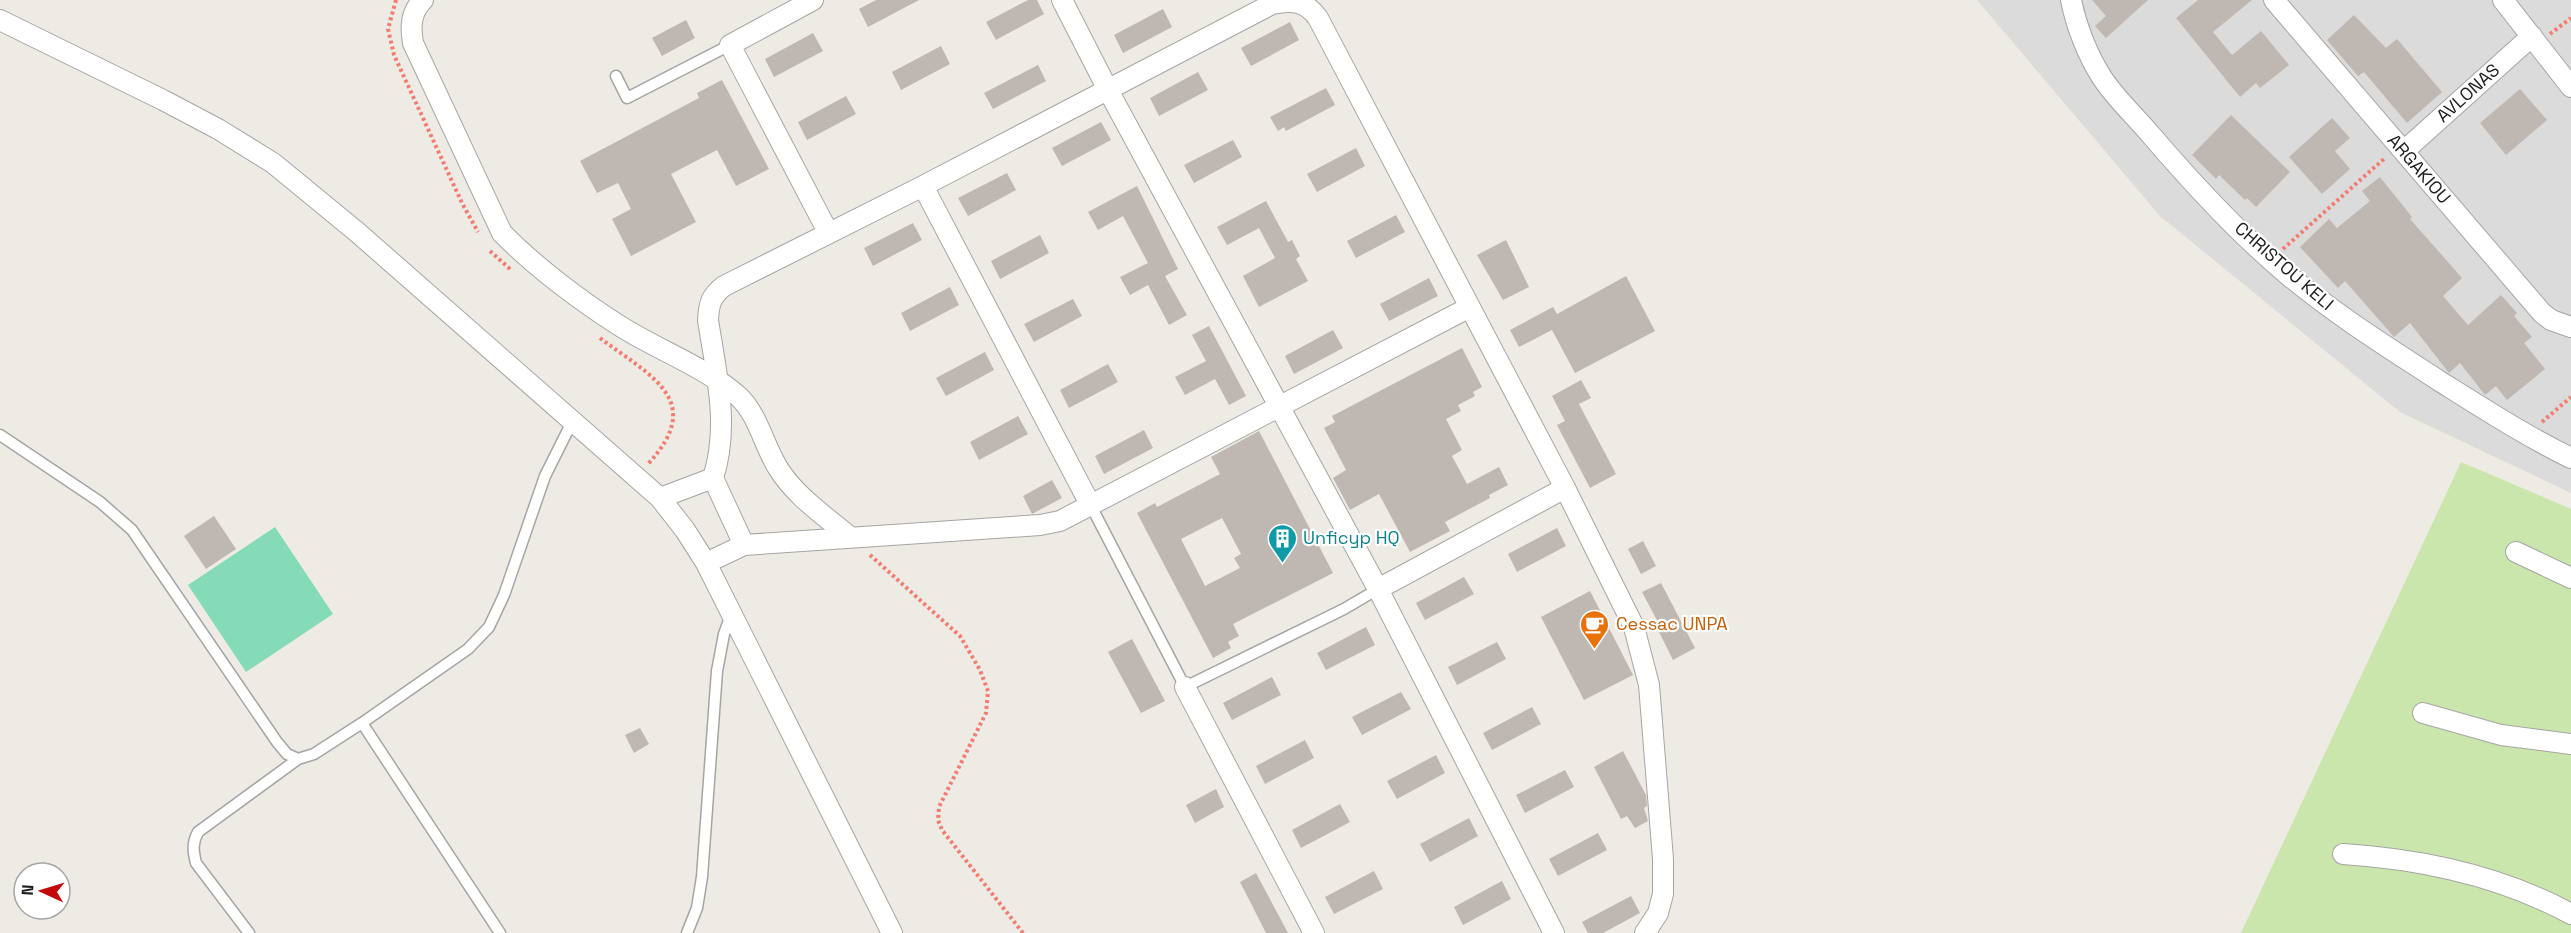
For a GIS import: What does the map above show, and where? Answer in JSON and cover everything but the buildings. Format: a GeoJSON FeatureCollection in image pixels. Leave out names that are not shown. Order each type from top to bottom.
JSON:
{"type":"FeatureCollection","features":[{"type":"Feature","properties":{"kind":"street"},"geometry":{"type":"LineString","coordinates":[[423,0],[416,7],[410,26],[413,42],[502,233],[524,255],[620,326],[740,397],[777,468],[796,491],[850,537]]}},
{"type":"Feature","properties":{"kind":"street"},"geometry":{"type":"LineString","coordinates":[[813,0],[729,45],[828,232]]}},
{"type":"Feature","properties":{"kind":"street"},"geometry":{"type":"LineString","coordinates":[[1062,0],[1108,90],[1378,590],[1554,933]]}},
{"type":"Feature","properties":{"kind":"street","name":"CHRISTOU KELI"},"geometry":{"type":"LineString","coordinates":[[2071,0],[2073,14],[2101,77],[2163,149],[2223,213],[2271,259],[2349,321],[2482,408],[2571,458]]}},
{"type":"Feature","properties":{"kind":"street","name":"ARGAKIOU"},"geometry":{"type":"LineString","coordinates":[[2274,0],[2542,312],[2551,320],[2571,327]]}},
{"type":"Feature","properties":{"kind":"street"},"geometry":{"type":"LineString","coordinates":[[2503,0],[2571,87]]}},
{"type":"Feature","properties":{"kind":"street"},"geometry":{"type":"LineString","coordinates":[[744,545],[715,472],[722,444],[722,411],[708,320],[708,306],[713,294],[724,286],[828,232],[923,186],[1272,4],[1291,1],[1307,5],[1318,18],[1564,488],[1634,627],[1649,685],[1664,859],[1663,894],[1651,930]]}},
{"type":"Feature","properties":{"kind":"street"},"geometry":{"type":"LineString","coordinates":[[0,20],[163,100],[218,129],[273,163],[357,232],[660,498],[685,530],[706,563],[892,933]]}},
{"type":"Feature","properties":{"kind":"street","name":"AVLONAS"},"geometry":{"type":"LineString","coordinates":[[2401,148],[2535,40]]}},
{"type":"Feature","properties":{"kind":"street"},"geometry":{"type":"LineString","coordinates":[[923,186],[1091,506]]}},
{"type":"Feature","properties":{"kind":"street"},"geometry":{"type":"LineString","coordinates":[[706,563],[744,545],[1040,525],[1060,520],[1091,506],[1470,308]]}},
{"type":"Feature","properties":{"kind":"street"},"geometry":{"type":"LineString","coordinates":[[660,498],[715,472]]}},
{"type":"Feature","properties":{"kind":"street"},"geometry":{"type":"LineString","coordinates":[[1378,590],[1564,488]]}},
{"type":"Feature","properties":{"kind":"street"},"geometry":{"type":"LineString","coordinates":[[2516,552],[2571,578]]}},
{"type":"Feature","properties":{"kind":"street"},"geometry":{"type":"LineString","coordinates":[[1185,687],[1314,933]]}},
{"type":"Feature","properties":{"kind":"street"},"geometry":{"type":"LineString","coordinates":[[2423,713],[2501,735],[2571,744]]}},
{"type":"Feature","properties":{"kind":"street"},"geometry":{"type":"LineString","coordinates":[[2343,854],[2426,863],[2466,873],[2519,891],[2571,914]]}},
{"type":"Feature","properties":{"kind":"lane"},"geometry":{"type":"LineString","coordinates":[[616,76],[627,98],[729,45]]}},
{"type":"Feature","properties":{"kind":"lane"},"geometry":{"type":"LineString","coordinates":[[249,933],[196,863],[193,850],[198,832],[298,759],[314,754],[362,723],[468,649],[489,627],[504,595],[545,476],[572,422]]}},
{"type":"Feature","properties":{"kind":"lane"},"geometry":{"type":"LineString","coordinates":[[0,435],[100,502],[132,530],[277,742],[286,753],[298,759]]}},
{"type":"Feature","properties":{"kind":"lane"},"geometry":{"type":"LineString","coordinates":[[1091,506],[1185,687],[1378,590]]}},
{"type":"Feature","properties":{"kind":"lane"},"geometry":{"type":"LineString","coordinates":[[687,933],[697,908],[702,877],[717,671],[724,634],[731,615]]}},
{"type":"Feature","properties":{"kind":"lane"},"geometry":{"type":"LineString","coordinates":[[362,723],[500,933]]}},
{"type":"Feature","properties":{"kind":"path"},"geometry":{"type":"LineString","coordinates":[[2535,40],[2571,18]]}},
{"type":"Feature","properties":{"kind":"path"},"geometry":{"type":"LineString","coordinates":[[2271,259],[2401,148]]}},
{"type":"Feature","properties":{"kind":"path"},"geometry":{"type":"LineString","coordinates":[[2528,434],[2571,397]]}},
{"type":"Feature","properties":{"kind":"path"},"geometry":{"type":"LineString","coordinates":[[850,537],[960,636],[980,670],[988,691],[986,713],[939,807],[938,820],[942,830],[1023,933]]}},
{"type":"Feature","properties":{"kind":"shaded area"},"geometry":{"type":"Polygon","coordinates":[[[1977,0],[2571,0],[2571,493],[2400,412],[2160,216],[1977,0]]]}},
{"type":"Feature","properties":{"kind":"green space"},"geometry":{"type":"Polygon","coordinates":[[[2461,462],[2571,509],[2571,933],[2241,933],[2461,462]]]}},
{"type":"Feature","properties":{"kind":"green space"},"geometry":{"type":"Polygon","coordinates":[[[275,527],[333,614],[246,672],[188,585],[275,527]]]}},
{"type":"Feature","properties":{"kind":"place","name":"Unficyp HQ"},"geometry":{"type":"Point","coordinates":[1282,564]}},
{"type":"Feature","properties":{"kind":"place","name":"Cessac UNPA"},"geometry":{"type":"Point","coordinates":[1595,650]}}]}
